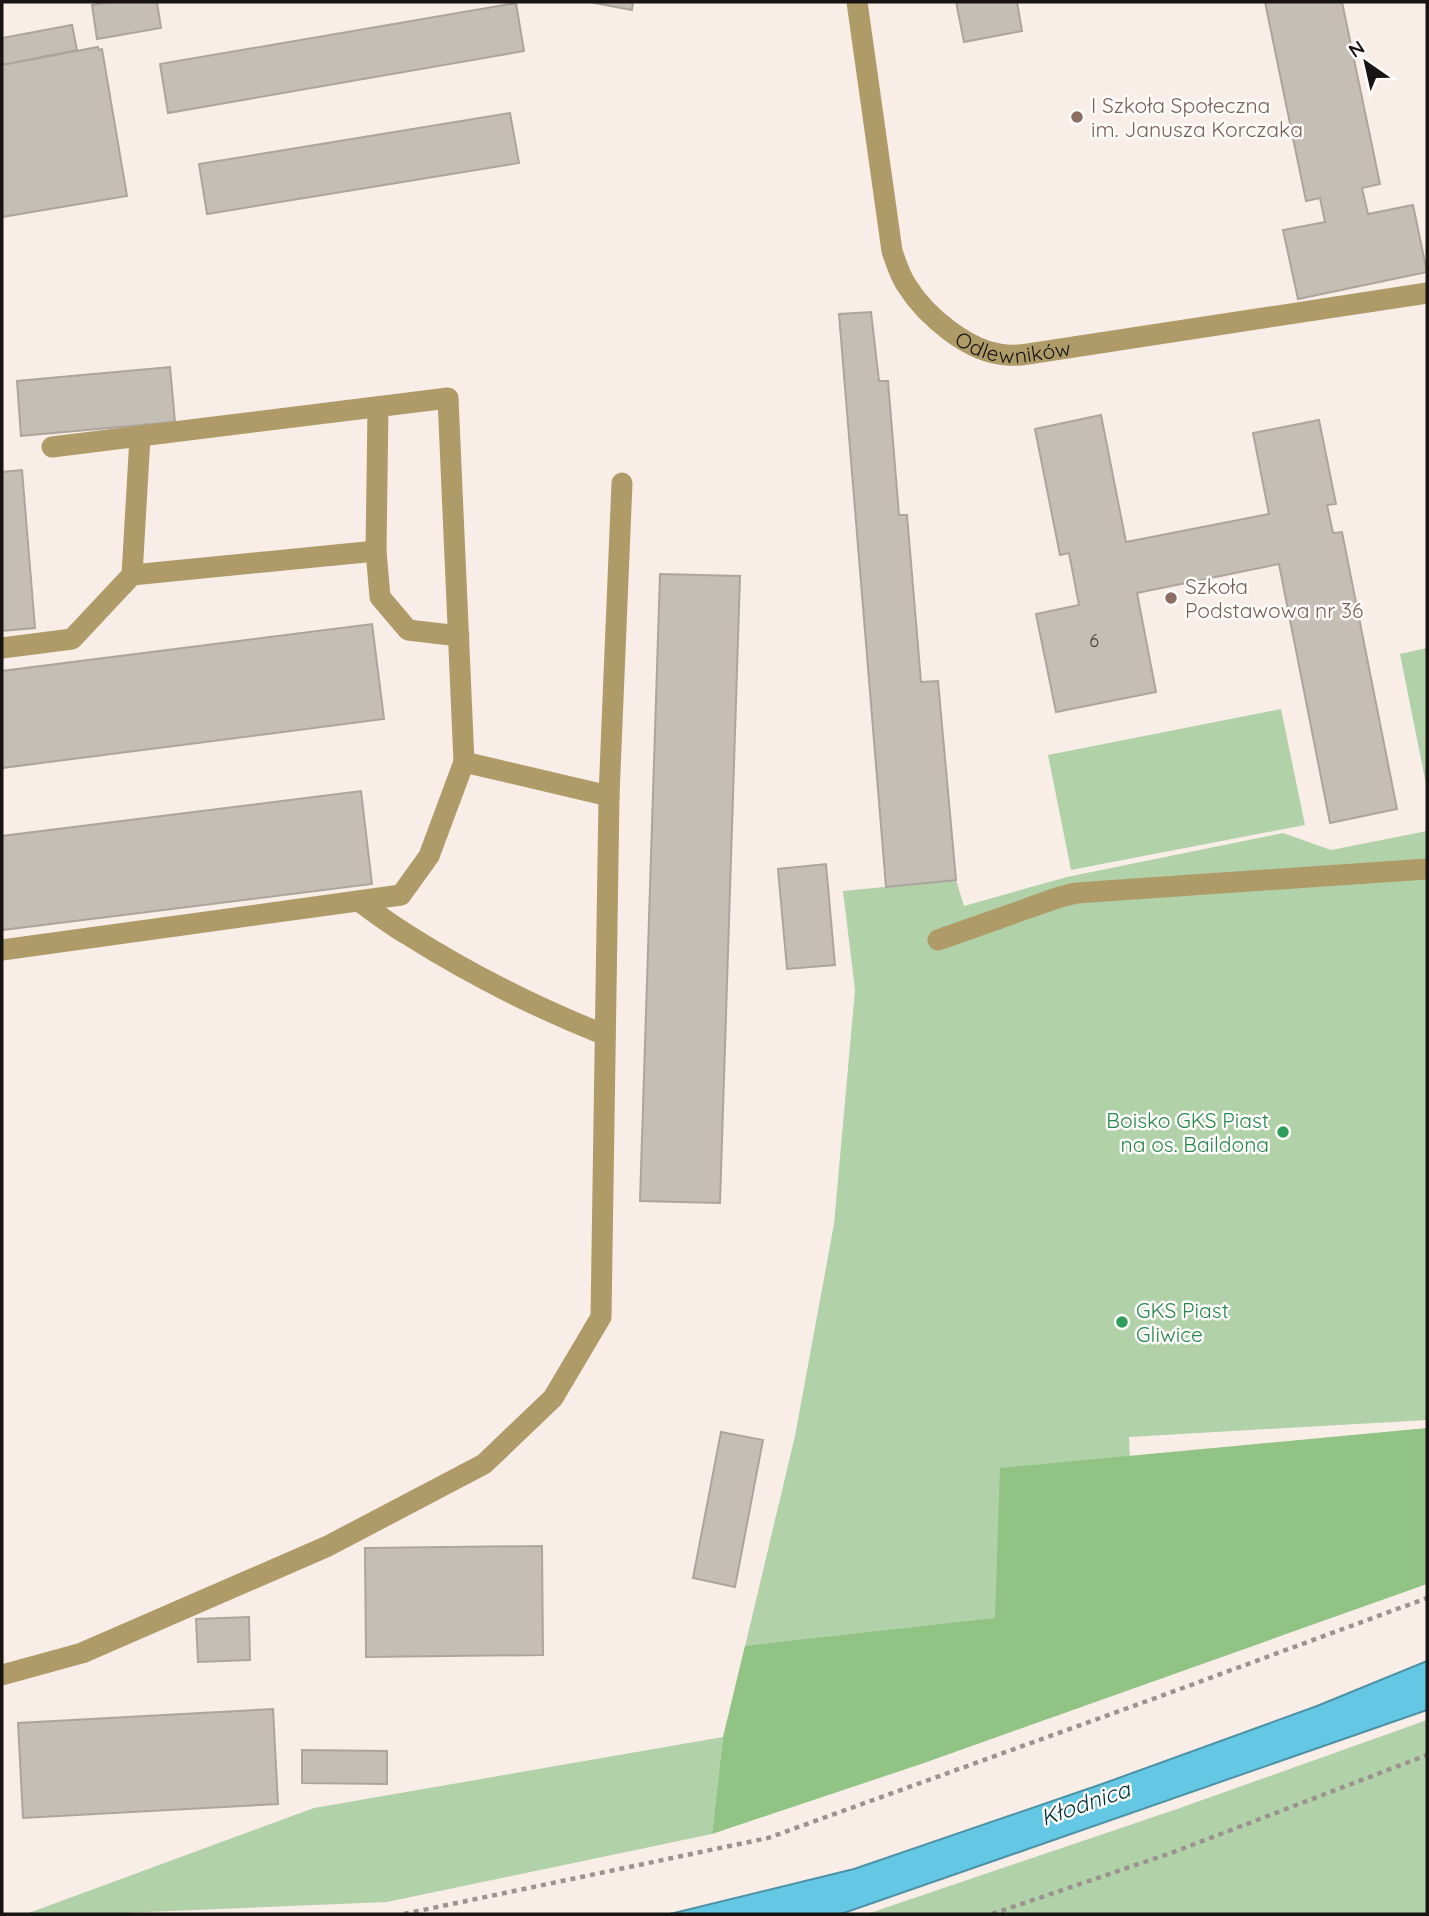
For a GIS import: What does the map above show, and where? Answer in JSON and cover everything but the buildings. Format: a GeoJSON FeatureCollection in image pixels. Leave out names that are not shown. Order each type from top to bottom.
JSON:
{"type":"FeatureCollection","features":[{"type":"Feature","properties":{"kind":"street","name":"Odlewników"},"geometry":{"type":"LineString","coordinates":[[857,2],[892,251],[906,285],[926,310],[942,325],[970,343],[987,351],[1006,355],[1028,354],[1427,293]]}},
{"type":"Feature","properties":{"kind":"street"},"geometry":{"type":"LineString","coordinates":[[2,950],[401,895],[429,856],[464,762],[448,398],[52,447]]}},
{"type":"Feature","properties":{"kind":"street"},"geometry":{"type":"LineString","coordinates":[[378,407],[376,551],[380,597],[408,630],[459,636]]}},
{"type":"Feature","properties":{"kind":"street"},"geometry":{"type":"LineString","coordinates":[[2,648],[72,639],[132,575],[139,436]]}},
{"type":"Feature","properties":{"kind":"street"},"geometry":{"type":"LineString","coordinates":[[2,1675],[82,1653],[328,1546],[484,1464],[553,1398],[601,1317],[609,796],[622,482]]}},
{"type":"Feature","properties":{"kind":"street"},"geometry":{"type":"LineString","coordinates":[[132,575],[376,551]]}},
{"type":"Feature","properties":{"kind":"street"},"geometry":{"type":"LineString","coordinates":[[464,762],[609,796]]}},
{"type":"Feature","properties":{"kind":"street"},"geometry":{"type":"LineString","coordinates":[[938,940],[1076,893],[1427,869]]}},
{"type":"Feature","properties":{"kind":"street"},"geometry":{"type":"LineString","coordinates":[[359,901],[407,935],[484,978],[569,1021],[605,1035]]}},
{"type":"Feature","properties":{"kind":"path"},"geometry":{"type":"LineString","coordinates":[[404,1914],[768,1838],[1427,1598]]}},
{"type":"Feature","properties":{"kind":"path"},"geometry":{"type":"LineString","coordinates":[[992,1914],[1171,1853],[1427,1755]]}},
{"type":"Feature","properties":{"kind":"green space"},"geometry":{"type":"Polygon","coordinates":[[[1427,648],[1427,789],[1400,654],[1427,648]]]}},
{"type":"Feature","properties":{"kind":"green space"},"geometry":{"type":"Polygon","coordinates":[[[1281,709],[1305,825],[1071,870],[1048,755],[1281,709]]]}},
{"type":"Feature","properties":{"kind":"green space","name":"GKS Piast Gliwice"},"geometry":{"type":"Polygon","coordinates":[[[1427,831],[1427,1420],[1129,1437],[1137,1626],[732,1701],[795,1436],[834,1224],[855,990],[843,891],[956,880],[964,906],[1067,877],[1283,833],[1331,850],[1427,831]]]}},
{"type":"Feature","properties":{"kind":"green space"},"geometry":{"type":"Polygon","coordinates":[[[1427,1428],[1427,1584],[924,1763],[712,1834],[723,1737],[745,1646],[995,1618],[1000,1468],[1427,1428]]]}},
{"type":"Feature","properties":{"kind":"green space"},"geometry":{"type":"Polygon","coordinates":[[[1427,1720],[1427,1914],[867,1914],[1177,1809],[1427,1720]]]}},
{"type":"Feature","properties":{"kind":"green space"},"geometry":{"type":"Polygon","coordinates":[[[723,1737],[712,1834],[387,1902],[97,1914],[26,1914],[314,1808],[723,1737]]]}},
{"type":"Feature","properties":{"kind":"water","name":"Kłodnica"},"geometry":{"type":"Polygon","coordinates":[[[1427,1661],[1427,1710],[841,1914],[670,1914],[854,1869],[1102,1784],[1317,1706],[1427,1661]]]}},
{"type":"Feature","properties":{"kind":"place","name":"I Szkoła Społeczna im. Janusza Korczaka"},"geometry":{"type":"Point","coordinates":[1077,117]}},
{"type":"Feature","properties":{"kind":"place","name":"Szkoła Podstawowa nr 36"},"geometry":{"type":"Point","coordinates":[1171,598]}},
{"type":"Feature","properties":{"kind":"place","name":"Boisko GKS Piast na os. Baildona"},"geometry":{"type":"Point","coordinates":[1283,1132]}},
{"type":"Feature","properties":{"kind":"place","name":"GKS Piast Gliwice"},"geometry":{"type":"Point","coordinates":[1122,1322]}}]}
